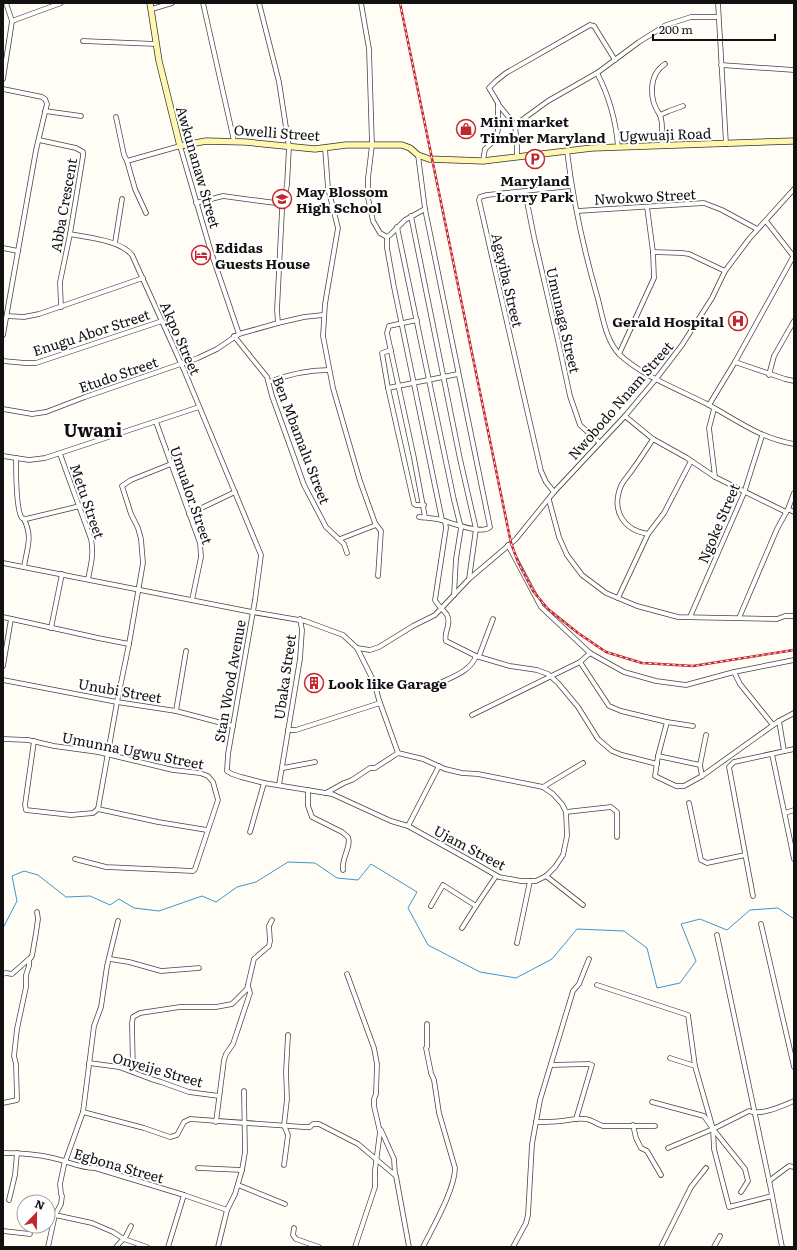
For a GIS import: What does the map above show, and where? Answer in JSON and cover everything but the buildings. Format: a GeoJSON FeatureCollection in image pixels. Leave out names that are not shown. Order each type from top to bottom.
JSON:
{"type":"FeatureCollection","features":[{"type":"Feature","properties":{"kind":"street"},"geometry":{"type":"LineString","coordinates":[[3,79],[5,53],[12,21],[6,3]]}},
{"type":"Feature","properties":{"kind":"street"},"geometry":{"type":"LineString","coordinates":[[12,21],[61,3]]}},
{"type":"Feature","properties":{"kind":"street"},"geometry":{"type":"LineString","coordinates":[[151,6],[172,3]]}},
{"type":"Feature","properties":{"kind":"street"},"geometry":{"type":"LineString","coordinates":[[203,3],[234,141]]}},
{"type":"Feature","properties":{"kind":"street"},"geometry":{"type":"LineString","coordinates":[[259,3],[279,82],[290,147],[287,185],[283,204],[277,310],[278,323]]}},
{"type":"Feature","properties":{"kind":"street"},"geometry":{"type":"LineString","coordinates":[[361,3],[369,49],[372,145],[368,191],[370,212],[380,233],[387,237]]}},
{"type":"Feature","properties":{"kind":"street"},"geometry":{"type":"LineString","coordinates":[[718,3],[726,144]]}},
{"type":"Feature","properties":{"kind":"street","name":"Awkunanaw Street"},"geometry":{"type":"LineString","coordinates":[[151,6],[163,82],[196,203],[236,335]]}},
{"type":"Feature","properties":{"kind":"street"},"geometry":{"type":"LineString","coordinates":[[515,125],[548,101],[597,73],[639,42],[669,24],[691,17],[718,16]]}},
{"type":"Feature","properties":{"kind":"street"},"geometry":{"type":"LineString","coordinates":[[517,157],[515,125],[498,103],[489,88],[496,80],[590,25],[594,26],[615,60]]}},
{"type":"Feature","properties":{"kind":"street"},"geometry":{"type":"LineString","coordinates":[[83,41],[156,44]]}},
{"type":"Feature","properties":{"kind":"street"},"geometry":{"type":"LineString","coordinates":[[662,146],[661,134],[663,128],[660,115],[654,102],[652,88],[657,71],[665,64]]}},
{"type":"Feature","properties":{"kind":"street"},"geometry":{"type":"LineString","coordinates":[[722,65],[794,70]]}},
{"type":"Feature","properties":{"kind":"street"},"geometry":{"type":"LineString","coordinates":[[597,73],[606,93],[616,127],[618,147]]}},
{"type":"Feature","properties":{"kind":"street"},"geometry":{"type":"LineString","coordinates":[[3,89],[42,97],[45,99],[47,104],[3,334]]}},
{"type":"Feature","properties":{"kind":"street"},"geometry":{"type":"LineString","coordinates":[[483,161],[485,149],[495,140],[498,130],[498,103]]}},
{"type":"Feature","properties":{"kind":"street"},"geometry":{"type":"LineString","coordinates":[[660,115],[669,110],[683,106]]}},
{"type":"Feature","properties":{"kind":"street"},"geometry":{"type":"LineString","coordinates":[[45,111],[81,116]]}},
{"type":"Feature","properties":{"kind":"street"},"geometry":{"type":"LineString","coordinates":[[116,117],[124,155],[135,189],[146,213]]}},
{"type":"Feature","properties":{"kind":"street","name":"Abba Crescent"},"geometry":{"type":"LineString","coordinates":[[39,140],[76,148],[83,152],[70,234],[60,282],[61,307]]}},
{"type":"Feature","properties":{"kind":"street","name":"Owelli Street"},"geometry":{"type":"LineString","coordinates":[[180,146],[206,141],[234,141],[310,149],[346,145],[406,146],[418,155]]}},
{"type":"Feature","properties":{"kind":"street","name":"Ugwuaji Road"},"geometry":{"type":"LineString","coordinates":[[418,155],[429,159],[483,161],[592,148],[794,141]]}},
{"type":"Feature","properties":{"kind":"street"},"geometry":{"type":"LineString","coordinates":[[127,161],[180,146]]}},
{"type":"Feature","properties":{"kind":"street"},"geometry":{"type":"LineString","coordinates":[[325,148],[328,188],[338,228],[323,315],[323,336],[329,370],[360,481],[376,525],[382,531],[378,576]]}},
{"type":"Feature","properties":{"kind":"street"},"geometry":{"type":"LineString","coordinates":[[567,151],[571,186],[594,286],[608,336],[619,354],[634,366],[656,379],[709,405],[762,436],[794,444]]}},
{"type":"Feature","properties":{"kind":"street"},"geometry":{"type":"LineString","coordinates":[[418,155],[425,209],[490,527],[488,529],[476,529],[444,521],[419,517]]}},
{"type":"Feature","properties":{"kind":"street","name":"Agayiba Street"},"geometry":{"type":"LineString","coordinates":[[554,492],[546,482],[537,457],[479,200],[480,197],[487,195],[571,186]]}},
{"type":"Feature","properties":{"kind":"street","name":"Nwobodo Nnam Street"},"geometry":{"type":"LineString","coordinates":[[442,610],[469,579],[516,539],[554,492],[625,416],[656,379],[682,345],[712,298],[725,271],[757,229],[794,189]]}},
{"type":"Feature","properties":{"kind":"street","name":"Umunaga Street"},"geometry":{"type":"LineString","coordinates":[[525,192],[570,396],[580,425],[600,443]]}},
{"type":"Feature","properties":{"kind":"street"},"geometry":{"type":"LineString","coordinates":[[196,203],[223,196],[283,204]]}},
{"type":"Feature","properties":{"kind":"street"},"geometry":{"type":"LineString","coordinates":[[115,243],[122,199]]}},
{"type":"Feature","properties":{"kind":"street","name":"Nwokwo Street"},"geometry":{"type":"LineString","coordinates":[[577,211],[704,203],[722,210],[757,229]]}},
{"type":"Feature","properties":{"kind":"street"},"geometry":{"type":"LineString","coordinates":[[619,354],[653,282],[653,252],[647,207]]}},
{"type":"Feature","properties":{"kind":"street"},"geometry":{"type":"LineString","coordinates":[[425,209],[411,216],[397,227],[387,237],[386,248],[446,528],[435,597],[436,602],[447,615],[449,624],[445,635],[446,641],[477,656],[510,666],[537,670],[551,676],[578,707],[598,739],[612,751],[657,764]]}},
{"type":"Feature","properties":{"kind":"street"},"geometry":{"type":"LineString","coordinates":[[411,216],[476,529],[469,579]]}},
{"type":"Feature","properties":{"kind":"street"},"geometry":{"type":"LineString","coordinates":[[709,405],[794,257],[766,221]]}},
{"type":"Feature","properties":{"kind":"street"},"geometry":{"type":"LineString","coordinates":[[397,227],[454,500],[461,526],[456,559],[454,595]]}},
{"type":"Feature","properties":{"kind":"street","name":"Akpo Street"},"geometry":{"type":"LineString","coordinates":[[70,234],[115,243],[125,248],[132,255],[182,364],[261,555],[255,600]]}},
{"type":"Feature","properties":{"kind":"street"},"geometry":{"type":"LineString","coordinates":[[3,248],[18,251]]}},
{"type":"Feature","properties":{"kind":"street"},"geometry":{"type":"LineString","coordinates":[[653,252],[689,254],[725,271]]}},
{"type":"Feature","properties":{"kind":"street"},"geometry":{"type":"LineString","coordinates":[[7,316],[31,316],[143,278]]}},
{"type":"Feature","properties":{"kind":"street","name":"Etudo Street"},"geometry":{"type":"LineString","coordinates":[[3,409],[32,414],[41,413],[207,354],[236,335],[304,317],[323,315]]}},
{"type":"Feature","properties":{"kind":"street"},"geometry":{"type":"LineString","coordinates":[[417,320],[389,326],[388,328],[398,386],[424,505],[425,518]]}},
{"type":"Feature","properties":{"kind":"street","name":"Enugu Abor Street"},"geometry":{"type":"LineString","coordinates":[[3,361],[36,363],[162,321]]}},
{"type":"Feature","properties":{"kind":"street"},"geometry":{"type":"LineString","coordinates":[[769,375],[774,356],[794,321]]}},
{"type":"Feature","properties":{"kind":"street","name":"Ben Mbamalu Street"},"geometry":{"type":"LineString","coordinates":[[236,335],[267,377],[272,396],[304,485],[326,527],[340,539],[345,546],[347,553]]}},
{"type":"Feature","properties":{"kind":"street"},"geometry":{"type":"LineString","coordinates":[[391,350],[382,353],[388,388],[414,504],[424,505]]}},
{"type":"Feature","properties":{"kind":"street"},"geometry":{"type":"LineString","coordinates":[[735,362],[784,380],[794,381]]}},
{"type":"Feature","properties":{"kind":"street"},"geometry":{"type":"LineString","coordinates":[[269,382],[299,372],[329,370]]}},
{"type":"Feature","properties":{"kind":"street"},"geometry":{"type":"LineString","coordinates":[[388,388],[458,374]]}},
{"type":"Feature","properties":{"kind":"street"},"geometry":{"type":"LineString","coordinates":[[3,456],[37,460],[60,454],[199,407]]}},
{"type":"Feature","properties":{"kind":"street"},"geometry":{"type":"LineString","coordinates":[[714,409],[709,428],[715,477]]}},
{"type":"Feature","properties":{"kind":"street"},"geometry":{"type":"LineString","coordinates":[[625,416],[654,439],[715,477],[744,493],[787,511],[794,512]]}},
{"type":"Feature","properties":{"kind":"street","name":"Umualor Street"},"geometry":{"type":"LineString","coordinates":[[156,422],[200,543],[201,551],[192,600]]}},
{"type":"Feature","properties":{"kind":"street","name":"Ngoke Street"},"geometry":{"type":"LineString","coordinates":[[690,617],[744,493],[762,436]]}},
{"type":"Feature","properties":{"kind":"street"},"geometry":{"type":"LineString","coordinates":[[648,534],[639,532],[629,527],[622,521],[618,502],[620,487],[654,439]]}},
{"type":"Feature","properties":{"kind":"street","name":"Metu Street"},"geometry":{"type":"LineString","coordinates":[[60,454],[80,506],[92,546],[92,560],[88,579]]}},
{"type":"Feature","properties":{"kind":"street"},"geometry":{"type":"LineString","coordinates":[[16,458],[20,516],[24,519],[29,532],[29,543],[24,567]]}},
{"type":"Feature","properties":{"kind":"street"},"geometry":{"type":"LineString","coordinates":[[618,598],[648,534],[664,513],[691,461]]}},
{"type":"Feature","properties":{"kind":"street"},"geometry":{"type":"LineString","coordinates":[[34,741],[25,804],[26,810],[71,815],[94,813],[98,809],[143,563],[141,539],[138,528],[131,514],[122,486],[131,480],[171,464]]}},
{"type":"Feature","properties":{"kind":"street"},"geometry":{"type":"LineString","coordinates":[[189,514],[235,492]]}},
{"type":"Feature","properties":{"kind":"street"},"geometry":{"type":"LineString","coordinates":[[739,618],[776,529],[787,511],[794,493]]}},
{"type":"Feature","properties":{"kind":"street"},"geometry":{"type":"LineString","coordinates":[[549,500],[559,537],[572,563],[589,581],[606,593],[667,615],[777,619],[785,616],[794,616]]}},
{"type":"Feature","properties":{"kind":"street"},"geometry":{"type":"LineString","coordinates":[[24,519],[80,506]]}},
{"type":"Feature","properties":{"kind":"street"},"geometry":{"type":"LineString","coordinates":[[340,539],[376,525]]}},
{"type":"Feature","properties":{"kind":"street"},"geometry":{"type":"LineString","coordinates":[[508,545],[541,607],[590,653],[624,672],[656,681],[686,686],[734,672],[794,660]]}},
{"type":"Feature","properties":{"kind":"street","name":"Ubaka Street"},"geometry":{"type":"LineString","coordinates":[[3,563],[252,612],[300,619],[302,630],[300,659],[279,785]]}},
{"type":"Feature","properties":{"kind":"street"},"geometry":{"type":"LineString","coordinates":[[51,628],[62,574]]}},
{"type":"Feature","properties":{"kind":"street","name":"Stan Wood Avenue"},"geometry":{"type":"LineString","coordinates":[[228,754],[255,600]]}},
{"type":"Feature","properties":{"kind":"street"},"geometry":{"type":"LineString","coordinates":[[357,648],[370,650],[379,647],[442,610]]}},
{"type":"Feature","properties":{"kind":"street"},"geometry":{"type":"LineString","coordinates":[[3,617],[129,644]]}},
{"type":"Feature","properties":{"kind":"street"},"geometry":{"type":"LineString","coordinates":[[3,666],[11,619]]}},
{"type":"Feature","properties":{"kind":"street"},"geometry":{"type":"LineString","coordinates":[[300,619],[343,635],[357,648],[374,682],[398,753]]}},
{"type":"Feature","properties":{"kind":"street"},"geometry":{"type":"LineString","coordinates":[[438,684],[468,668],[473,663],[493,619]]}},
{"type":"Feature","properties":{"kind":"street"},"geometry":{"type":"LineString","coordinates":[[176,711],[186,651]]}},
{"type":"Feature","properties":{"kind":"street"},"geometry":{"type":"LineString","coordinates":[[472,715],[580,662],[590,653]]}},
{"type":"Feature","properties":{"kind":"street"},"geometry":{"type":"LineString","coordinates":[[580,662],[609,706],[621,711],[667,722],[693,726]]}},
{"type":"Feature","properties":{"kind":"street"},"geometry":{"type":"LineString","coordinates":[[734,672],[740,684],[773,725]]}},
{"type":"Feature","properties":{"kind":"street","name":"Unubi Street"},"geometry":{"type":"LineString","coordinates":[[3,680],[117,702],[176,711],[233,726]]}},
{"type":"Feature","properties":{"kind":"street"},"geometry":{"type":"LineString","coordinates":[[288,730],[296,730],[380,703]]}},
{"type":"Feature","properties":{"kind":"street"},"geometry":{"type":"LineString","coordinates":[[667,722],[658,756],[655,776],[676,786],[684,786],[702,776],[779,721],[794,713]]}},
{"type":"Feature","properties":{"kind":"street"},"geometry":{"type":"LineString","coordinates":[[779,721],[784,751]]}},
{"type":"Feature","properties":{"kind":"street"},"geometry":{"type":"LineString","coordinates":[[702,776],[700,765],[706,735]]}},
{"type":"Feature","properties":{"kind":"street","name":"Umunna Ugwu Street"},"geometry":{"type":"LineString","coordinates":[[3,739],[34,741],[44,744],[107,754],[173,770],[200,773],[208,776],[213,782],[218,800],[195,869],[193,871],[106,867],[75,859]]}},
{"type":"Feature","properties":{"kind":"street"},"geometry":{"type":"LineString","coordinates":[[753,896],[745,855],[744,841],[729,767],[734,762],[794,749]]}},
{"type":"Feature","properties":{"kind":"street"},"geometry":{"type":"LineString","coordinates":[[324,793],[352,780],[366,770],[375,768],[398,753],[423,759],[462,773],[478,774],[543,786],[557,799],[566,812],[567,836],[563,855],[555,867],[546,876],[582,905]]}},
{"type":"Feature","properties":{"kind":"street","name":"Ujam Street"},"geometry":{"type":"LineString","coordinates":[[228,754],[226,769],[228,772],[264,783],[332,794],[350,800],[391,820],[408,826],[496,876],[508,880],[530,881],[536,881],[546,876]]}},
{"type":"Feature","properties":{"kind":"street"},"geometry":{"type":"LineString","coordinates":[[772,754],[794,859]]}},
{"type":"Feature","properties":{"kind":"street"},"geometry":{"type":"LineString","coordinates":[[658,756],[700,765]]}},
{"type":"Feature","properties":{"kind":"street"},"geometry":{"type":"LineString","coordinates":[[283,768],[315,762]]}},
{"type":"Feature","properties":{"kind":"street"},"geometry":{"type":"LineString","coordinates":[[543,786],[583,763]]}},
{"type":"Feature","properties":{"kind":"street"},"geometry":{"type":"LineString","coordinates":[[408,826],[439,766]]}},
{"type":"Feature","properties":{"kind":"street"},"geometry":{"type":"LineString","coordinates":[[250,832],[264,783]]}},
{"type":"Feature","properties":{"kind":"street"},"geometry":{"type":"LineString","coordinates":[[308,790],[308,806],[312,817],[342,832],[348,837],[349,844],[342,863],[343,870]]}},
{"type":"Feature","properties":{"kind":"street"},"geometry":{"type":"LineString","coordinates":[[689,803],[701,860],[707,862],[745,855]]}},
{"type":"Feature","properties":{"kind":"street"},"geometry":{"type":"LineString","coordinates":[[566,812],[610,808],[617,812],[617,837]]}},
{"type":"Feature","properties":{"kind":"street"},"geometry":{"type":"LineString","coordinates":[[98,809],[158,822],[207,830]]}},
{"type":"Feature","properties":{"kind":"street"},"geometry":{"type":"LineString","coordinates":[[785,813],[794,810]]}},
{"type":"Feature","properties":{"kind":"street"},"geometry":{"type":"LineString","coordinates":[[462,928],[496,876]]}},
{"type":"Feature","properties":{"kind":"street"},"geometry":{"type":"LineString","coordinates":[[518,943],[530,881]]}},
{"type":"Feature","properties":{"kind":"street"},"geometry":{"type":"LineString","coordinates":[[431,906],[443,885],[476,906]]}},
{"type":"Feature","properties":{"kind":"street"},"geometry":{"type":"LineString","coordinates":[[3,1103],[17,1100],[16,1064],[14,1056],[17,1029],[26,987],[26,975],[30,964],[29,960],[32,956],[38,919],[37,912]]}},
{"type":"Feature","properties":{"kind":"street"},"geometry":{"type":"LineString","coordinates":[[133,1072],[132,1023],[135,1015],[180,1007],[225,1006],[232,1004],[247,989],[253,961],[263,953],[270,944],[269,926],[272,920]]}},
{"type":"Feature","properties":{"kind":"street"},"geometry":{"type":"LineString","coordinates":[[56,1213],[61,1204],[62,1196],[60,1184],[65,1161],[83,1112],[94,1026],[101,1007],[107,966],[110,959],[118,921]]}},
{"type":"Feature","properties":{"kind":"street"},"geometry":{"type":"LineString","coordinates":[[761,924],[794,1066]]}},
{"type":"Feature","properties":{"kind":"street"},"geometry":{"type":"LineString","coordinates":[[717,935],[754,1113],[770,1181],[782,1247]]}},
{"type":"Feature","properties":{"kind":"street"},"geometry":{"type":"LineString","coordinates":[[3,974],[12,974],[32,956]]}},
{"type":"Feature","properties":{"kind":"street"},"geometry":{"type":"LineString","coordinates":[[110,959],[129,962],[161,971],[198,968]]}},
{"type":"Feature","properties":{"kind":"street"},"geometry":{"type":"LineString","coordinates":[[513,1247],[526,1223],[528,1215],[532,1144],[540,1100],[573,991],[579,984],[589,959]]}},
{"type":"Feature","properties":{"kind":"street"},"geometry":{"type":"LineString","coordinates":[[346,974],[374,1048],[377,1064],[374,1106],[380,1132],[375,1170],[375,1187],[355,1247]]}},
{"type":"Feature","properties":{"kind":"street"},"geometry":{"type":"LineString","coordinates":[[597,985],[688,1015],[696,1066],[713,1129],[714,1149],[728,1207],[772,1196]]}},
{"type":"Feature","properties":{"kind":"street"},"geometry":{"type":"LineString","coordinates":[[216,1122],[224,1060],[233,1044],[250,993],[248,986]]}},
{"type":"Feature","properties":{"kind":"street"},"geometry":{"type":"LineString","coordinates":[[423,1247],[442,1210],[455,1175],[455,1168],[439,1113],[434,1080],[429,1066],[426,1048],[427,1024]]}},
{"type":"Feature","properties":{"kind":"street"},"geometry":{"type":"LineString","coordinates":[[284,1165],[288,1135],[284,1125],[287,1099],[286,1072],[288,1035]]}},
{"type":"Feature","properties":{"kind":"street"},"geometry":{"type":"LineString","coordinates":[[670,1058],[696,1066]]}},
{"type":"Feature","properties":{"kind":"street","name":"Onyeije Street"},"geometry":{"type":"LineString","coordinates":[[90,1063],[115,1066],[189,1092],[219,1096]]}},
{"type":"Feature","properties":{"kind":"street"},"geometry":{"type":"LineString","coordinates":[[551,1065],[592,1065],[576,1119]]}},
{"type":"Feature","properties":{"kind":"street"},"geometry":{"type":"LineString","coordinates":[[218,1247],[227,1210],[238,1185],[245,1152],[244,1091]]}},
{"type":"Feature","properties":{"kind":"street"},"geometry":{"type":"LineString","coordinates":[[668,1148],[713,1129],[749,1111],[754,1113],[777,1108],[794,1101]]}},
{"type":"Feature","properties":{"kind":"street"},"geometry":{"type":"LineString","coordinates":[[652,1102],[704,1116],[745,1169],[748,1181],[741,1192]]}},
{"type":"Feature","properties":{"kind":"street"},"geometry":{"type":"LineString","coordinates":[[83,1112],[144,1128],[170,1137],[177,1135],[186,1121],[190,1120],[304,1127],[319,1124],[358,1144],[395,1175]]}},
{"type":"Feature","properties":{"kind":"street"},"geometry":{"type":"LineString","coordinates":[[536,1122],[589,1119],[603,1126],[654,1126]]}},
{"type":"Feature","properties":{"kind":"street"},"geometry":{"type":"LineString","coordinates":[[378,1124],[394,1159],[395,1175],[409,1247]]}},
{"type":"Feature","properties":{"kind":"street"},"geometry":{"type":"LineString","coordinates":[[634,1125],[636,1138],[641,1148],[647,1151],[661,1175]]}},
{"type":"Feature","properties":{"kind":"street","name":"Egbona Street"},"geometry":{"type":"LineString","coordinates":[[3,1153],[41,1156],[65,1161],[86,1168],[95,1168],[184,1195],[227,1210]]}},
{"type":"Feature","properties":{"kind":"street"},"geometry":{"type":"LineString","coordinates":[[9,1200],[15,1175],[17,1154]]}},
{"type":"Feature","properties":{"kind":"street"},"geometry":{"type":"LineString","coordinates":[[770,1181],[789,1166],[794,1166]]}},
{"type":"Feature","properties":{"kind":"street"},"geometry":{"type":"LineString","coordinates":[[198,1168],[242,1170]]}},
{"type":"Feature","properties":{"kind":"street"},"geometry":{"type":"LineString","coordinates":[[661,1247],[691,1187],[706,1168]]}},
{"type":"Feature","properties":{"kind":"street"},"geometry":{"type":"LineString","coordinates":[[238,1185],[285,1204]]}},
{"type":"Feature","properties":{"kind":"street"},"geometry":{"type":"LineString","coordinates":[[168,1247],[184,1195]]}},
{"type":"Feature","properties":{"kind":"street"},"geometry":{"type":"LineString","coordinates":[[56,1215],[92,1223],[147,1247]]}},
{"type":"Feature","properties":{"kind":"street"},"geometry":{"type":"LineString","coordinates":[[116,1247],[124,1238],[131,1226]]}},
{"type":"Feature","properties":{"kind":"street"},"geometry":{"type":"LineString","coordinates":[[294,1228],[293,1235],[296,1239],[319,1247]]}},
{"type":"Feature","properties":{"kind":"street"},"geometry":{"type":"LineString","coordinates":[[3,1231],[16,1232]]}},
{"type":"Feature","properties":{"kind":"street"},"geometry":{"type":"LineString","coordinates":[[48,1247],[51,1234]]}},
{"type":"Feature","properties":{"kind":"street"},"geometry":{"type":"LineString","coordinates":[[714,1247],[720,1236]]}},
{"type":"Feature","properties":{"kind":"waterway"},"geometry":{"type":"LineString","coordinates":[[3,928],[17,901],[12,876],[24,871],[38,875],[66,897],[90,896],[110,905],[119,899],[134,908],[159,911],[202,896],[216,902],[237,887],[256,882],[288,862],[315,863],[337,878],[358,880],[371,864],[417,892],[408,908],[428,945],[480,972],[516,978],[552,959],[577,929],[624,931],[647,948],[657,988],[680,983],[696,961],[681,924],[700,919],[727,930],[750,910],[778,908],[794,919]]}},
{"type":"Feature","properties":{"kind":"railway"},"geometry":{"type":"LineString","coordinates":[[400,3],[511,543],[518,562],[533,591],[548,609],[578,633],[606,652],[642,663],[693,666],[794,650]]}},
{"type":"Feature","properties":{"kind":"place","name":"Mini market Timber Maryland"},"geometry":{"type":"Point","coordinates":[466,129]}},
{"type":"Feature","properties":{"kind":"place","name":"Maryland Lorry Park"},"geometry":{"type":"Point","coordinates":[535,159]}},
{"type":"Feature","properties":{"kind":"place","name":"May Blossom High School"},"geometry":{"type":"Point","coordinates":[282,199]}},
{"type":"Feature","properties":{"kind":"place","name":"Edidas Guests House"},"geometry":{"type":"Point","coordinates":[201,255]}},
{"type":"Feature","properties":{"kind":"place","name":"Gerald Hospital"},"geometry":{"type":"Point","coordinates":[738,321]}},
{"type":"Feature","properties":{"kind":"place","name":"Look like Garage"},"geometry":{"type":"Point","coordinates":[314,683]}},
{"type":"Feature","properties":{"kind":"district","name":"Uwani"},"geometry":{"type":"Point","coordinates":[93,429]}}]}
